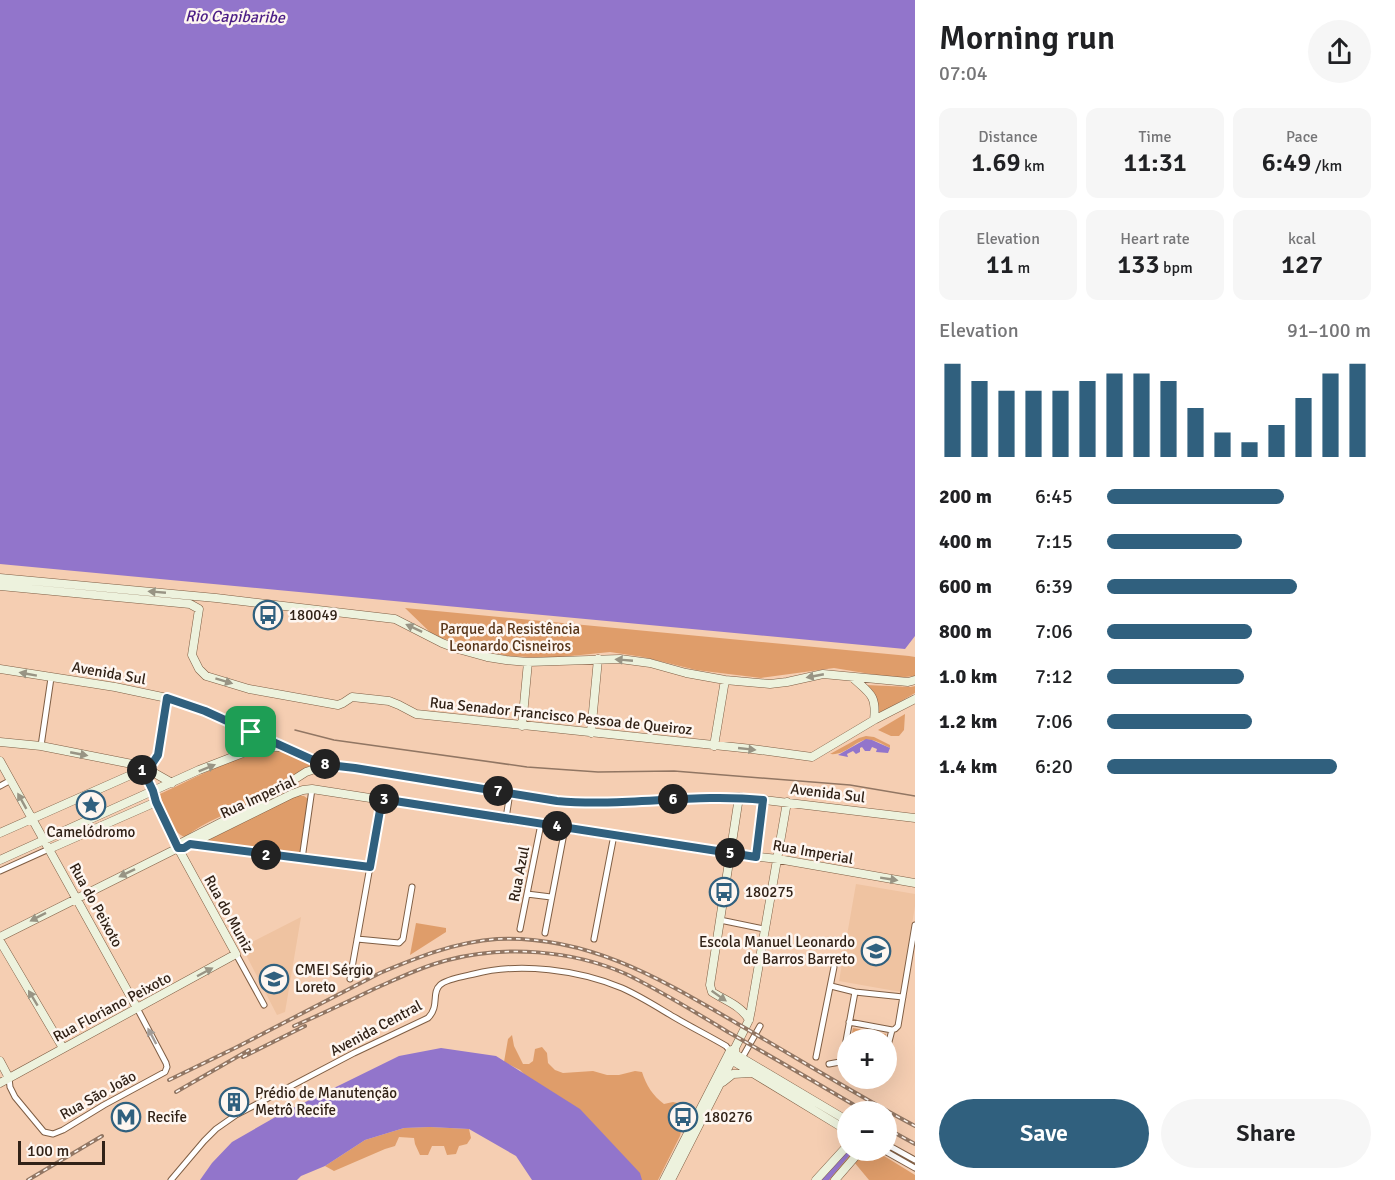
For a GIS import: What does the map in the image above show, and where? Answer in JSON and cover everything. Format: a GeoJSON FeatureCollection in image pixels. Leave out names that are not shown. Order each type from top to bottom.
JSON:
{"type":"FeatureCollection","features":[{"type":"Feature","properties":{"kind":"main road"},"geometry":{"type":"LineString","coordinates":[[0,578],[24,584],[190,604],[199,609],[205,601],[216,598]]}},
{"type":"Feature","properties":{"kind":"main road"},"geometry":{"type":"LineString","coordinates":[[0,586],[24,584],[216,598],[395,619],[442,643],[496,659],[528,662],[620,658],[725,680],[770,684],[823,674],[908,682],[915,680]]}},
{"type":"Feature","properties":{"kind":"main road","name":"Rua Senador Francisco Pessoa de Queiroz"},"geometry":{"type":"LineString","coordinates":[[199,609],[192,655],[199,669],[206,676],[249,689],[338,705],[352,697],[372,699],[389,701],[416,714],[752,749],[812,758],[874,720],[915,699]]}},
{"type":"Feature","properties":{"kind":"main road"},"geometry":{"type":"LineString","coordinates":[[591,733],[598,660]]}},
{"type":"Feature","properties":{"kind":"main road"},"geometry":{"type":"LineString","coordinates":[[522,726],[528,662]]}},
{"type":"Feature","properties":{"kind":"main road","name":"Avenida Sul"},"geometry":{"type":"LineString","coordinates":[[0,669],[115,687],[167,698],[205,711],[315,761],[329,765],[557,801],[586,803],[739,797],[915,818]]}},
{"type":"Feature","properties":{"kind":"main road"},"geometry":{"type":"LineString","coordinates":[[851,676],[871,695],[876,706],[874,720]]}},
{"type":"Feature","properties":{"kind":"main road"},"geometry":{"type":"LineString","coordinates":[[714,746],[725,680]]}},
{"type":"Feature","properties":{"kind":"main road"},"geometry":{"type":"LineString","coordinates":[[0,833],[152,764],[158,755],[167,698]]}},
{"type":"Feature","properties":{"kind":"main road"},"geometry":{"type":"LineString","coordinates":[[0,742],[41,746],[142,768],[172,783]]}},
{"type":"Feature","properties":{"kind":"main road"},"geometry":{"type":"LineString","coordinates":[[0,860],[153,791],[256,748],[285,747]]}},
{"type":"Feature","properties":{"kind":"main road","name":"Rua do Peixoto"},"geometry":{"type":"LineString","coordinates":[[0,762],[137,1008]]}},
{"type":"Feature","properties":{"kind":"main road","name":"Rua Imperial"},"geometry":{"type":"LineString","coordinates":[[189,843],[306,772],[329,765]]}},
{"type":"Feature","properties":{"kind":"main road"},"geometry":{"type":"LineString","coordinates":[[49,849],[156,802],[142,768]]}},
{"type":"Feature","properties":{"kind":"main road","name":"Rua Imperial"},"geometry":{"type":"LineString","coordinates":[[0,937],[178,848],[181,843],[189,843],[292,794],[312,789],[915,883]]}},
{"type":"Feature","properties":{"kind":"main road"},"geometry":{"type":"LineString","coordinates":[[739,797],[710,990],[741,1009],[748,1020]]}},
{"type":"Feature","properties":{"kind":"main road","name":"Rua do Muniz"},"geometry":{"type":"LineString","coordinates":[[156,802],[178,848],[236,954]]}},
{"type":"Feature","properties":{"kind":"main road"},"geometry":{"type":"LineString","coordinates":[[715,1093],[748,1020],[754,997],[787,802]]}},
{"type":"Feature","properties":{"kind":"main road"},"geometry":{"type":"LineString","coordinates":[[185,861],[189,843]]}},
{"type":"Feature","properties":{"kind":"main road"},"geometry":{"type":"LineString","coordinates":[[0,941],[63,1048]]}},
{"type":"Feature","properties":{"kind":"main road","name":"Rua Floriano Peixoto"},"geometry":{"type":"LineString","coordinates":[[0,1083],[236,954]]}},
{"type":"Feature","properties":{"kind":"main road"},"geometry":{"type":"LineString","coordinates":[[733,1055],[752,1073],[837,1124]]}},
{"type":"Feature","properties":{"kind":"main road"},"geometry":{"type":"LineString","coordinates":[[664,1180],[733,1055]]}},
{"type":"Feature","properties":{"kind":"main road"},"geometry":{"type":"LineString","coordinates":[[733,1055],[837,1115]]}},
{"type":"Feature","properties":{"kind":"main road","name":"Rua São João"},"geometry":{"type":"LineString","coordinates":[[0,1061],[9,1078]]}},
{"type":"Feature","properties":{"kind":"main road"},"geometry":{"type":"LineString","coordinates":[[671,1180],[707,1102],[726,1078],[737,1072],[752,1073]]}},
{"type":"Feature","properties":{"kind":"main road"},"geometry":{"type":"LineString","coordinates":[[816,1180],[837,1157]]}},
{"type":"Feature","properties":{"kind":"main road"},"geometry":{"type":"LineString","coordinates":[[835,1180],[851,1161]]}},
{"type":"Feature","properties":{"kind":"street"},"geometry":{"type":"LineString","coordinates":[[41,746],[51,678]]}},
{"type":"Feature","properties":{"kind":"street"},"geometry":{"type":"LineString","coordinates":[[0,786],[11,780]]}},
{"type":"Feature","properties":{"kind":"street"},"geometry":{"type":"LineString","coordinates":[[302,859],[312,789]]}},
{"type":"Feature","properties":{"kind":"street"},"geometry":{"type":"LineString","coordinates":[[506,818],[510,793]]}},
{"type":"Feature","properties":{"kind":"street"},"geometry":{"type":"LineString","coordinates":[[350,979],[382,799]]}},
{"type":"Feature","properties":{"kind":"street"},"geometry":{"type":"LineString","coordinates":[[756,857],[763,800]]}},
{"type":"Feature","properties":{"kind":"street","name":"Rua Azul"},"geometry":{"type":"LineString","coordinates":[[520,929],[541,824]]}},
{"type":"Feature","properties":{"kind":"street"},"geometry":{"type":"LineString","coordinates":[[545,933],[565,828]]}},
{"type":"Feature","properties":{"kind":"street"},"geometry":{"type":"LineString","coordinates":[[594,939],[614,835]]}},
{"type":"Feature","properties":{"kind":"street"},"geometry":{"type":"LineString","coordinates":[[189,843],[370,867]]}},
{"type":"Feature","properties":{"kind":"street"},"geometry":{"type":"LineString","coordinates":[[0,871],[49,849]]}},
{"type":"Feature","properties":{"kind":"street"},"geometry":{"type":"LineString","coordinates":[[357,939],[402,942],[412,887]]}},
{"type":"Feature","properties":{"kind":"street"},"geometry":{"type":"LineString","coordinates":[[527,894],[551,897]]}},
{"type":"Feature","properties":{"kind":"street"},"geometry":{"type":"LineString","coordinates":[[720,920],[764,928]]}},
{"type":"Feature","properties":{"kind":"street"},"geometry":{"type":"LineString","coordinates":[[896,1029],[915,925]]}},
{"type":"Feature","properties":{"kind":"street","name":"Rua do Muniz"},"geometry":{"type":"LineString","coordinates":[[236,954],[264,1005]]}},
{"type":"Feature","properties":{"kind":"street"},"geometry":{"type":"LineString","coordinates":[[816,1057],[834,967]]}},
{"type":"Feature","properties":{"kind":"street","name":"Avenida Central"},"geometry":{"type":"LineString","coordinates":[[171,1180],[216,1129],[236,1115],[354,1053],[428,1018],[434,1011],[437,990],[442,983],[485,971],[510,968],[543,969],[610,984],[653,1004],[726,1046],[733,1055]]}},
{"type":"Feature","properties":{"kind":"street"},"geometry":{"type":"LineString","coordinates":[[831,986],[855,992],[903,997]]}},
{"type":"Feature","properties":{"kind":"street"},"geometry":{"type":"LineString","coordinates":[[848,1029],[855,992]]}},
{"type":"Feature","properties":{"kind":"street","name":"Rua do Peixoto"},"geometry":{"type":"LineString","coordinates":[[137,1008],[166,1063]]}},
{"type":"Feature","properties":{"kind":"street"},"geometry":{"type":"LineString","coordinates":[[849,1022],[887,1029]]}},
{"type":"Feature","properties":{"kind":"street"},"geometry":{"type":"LineString","coordinates":[[733,1055],[760,1026]]}},
{"type":"Feature","properties":{"kind":"street"},"geometry":{"type":"LineString","coordinates":[[828,1064],[837,1061]]}},
{"type":"Feature","properties":{"kind":"street","name":"Rua São João"},"geometry":{"type":"LineString","coordinates":[[9,1078],[9,1087],[34,1121],[44,1132],[53,1134],[160,1076],[167,1070],[166,1063]]}},
{"type":"Feature","properties":{"kind":"street"},"geometry":{"type":"LineString","coordinates":[[897,1150],[915,1160]]}},
{"type":"Feature","properties":{"kind":"street"},"geometry":{"type":"LineString","coordinates":[[897,1158],[915,1168]]}},
{"type":"Feature","properties":{"kind":"shaded area","name":"Escola Manuel Leonardo de Barros Barreto"},"geometry":{"type":"Polygon","coordinates":[[[856,884],[915,894],[901,992],[839,981],[856,884]]]}},
{"type":"Feature","properties":{"kind":"shaded area","name":"CMEI Sérgio Loreto"},"geometry":{"type":"Polygon","coordinates":[[[301,917],[285,1012],[277,1015],[242,947],[301,917]]]}},
{"type":"Feature","properties":{"kind":"green space","name":"Parque da Resistência Leonardo Cisneiros"},"geometry":{"type":"Polygon","coordinates":[[[405,608],[909,656],[915,657],[915,676],[895,678],[834,668],[761,678],[696,670],[643,657],[610,652],[551,658],[507,656],[434,636],[405,608]]]}},
{"type":"Feature","properties":{"kind":"green space"},"geometry":{"type":"Polygon","coordinates":[[[866,685],[915,686],[915,693],[879,714],[876,698],[866,685]]]}},
{"type":"Feature","properties":{"kind":"green space"},"geometry":{"type":"Polygon","coordinates":[[[905,714],[904,730],[899,736],[891,736],[878,730],[905,714]]]}},
{"type":"Feature","properties":{"kind":"green space"},"geometry":{"type":"Polygon","coordinates":[[[874,737],[890,745],[890,748],[876,741],[866,740],[842,752],[830,754],[859,738],[874,737]]]}},
{"type":"Feature","properties":{"kind":"green space"},"geometry":{"type":"Polygon","coordinates":[[[281,751],[312,765],[267,794],[185,837],[176,830],[169,819],[160,794],[234,761],[265,752],[281,751]]]}},
{"type":"Feature","properties":{"kind":"green space"},"geometry":{"type":"Polygon","coordinates":[[[294,796],[304,796],[308,799],[301,848],[297,855],[202,842],[294,796]]]}},
{"type":"Feature","properties":{"kind":"green space"},"geometry":{"type":"Polygon","coordinates":[[[416,923],[446,928],[446,932],[410,955],[416,923]]]}},
{"type":"Feature","properties":{"kind":"green space"},"geometry":{"type":"Polygon","coordinates":[[[512,1035],[514,1046],[523,1064],[533,1061],[535,1049],[542,1047],[547,1053],[548,1063],[555,1070],[563,1073],[593,1071],[607,1075],[619,1075],[635,1071],[642,1072],[650,1090],[660,1101],[664,1104],[673,1102],[681,1104],[685,1115],[680,1136],[658,1180],[637,1180],[520,1070],[504,1062],[508,1039],[512,1035]]]}},
{"type":"Feature","properties":{"kind":"green space"},"geometry":{"type":"Polygon","coordinates":[[[404,1128],[469,1129],[471,1138],[467,1144],[459,1146],[456,1154],[447,1155],[444,1146],[432,1146],[428,1155],[420,1155],[414,1138],[399,1137],[395,1146],[334,1171],[325,1166],[365,1140],[404,1128]]]}},
{"type":"Feature","properties":{"kind":"green space"},"geometry":{"type":"Polygon","coordinates":[[[837,1161],[850,1161],[833,1180],[818,1180],[837,1161]]]}},
{"type":"Feature","properties":{"kind":"green space"},"geometry":{"type":"Polygon","coordinates":[[[892,1161],[915,1175],[915,1180],[869,1180],[854,1162],[892,1161]]]}},
{"type":"Feature","properties":{"kind":"water","name":"Rio Capibaribe"},"geometry":{"type":"Polygon","coordinates":[[[0,0],[915,0],[915,636],[905,649],[0,564],[0,0]]]}},
{"type":"Feature","properties":{"kind":"water"},"geometry":{"type":"Polygon","coordinates":[[[866,739],[890,748],[888,753],[876,752],[877,749],[872,747],[870,751],[865,751],[862,747],[856,754],[853,751],[847,754],[848,757],[838,755],[866,739]]]}},
{"type":"Feature","properties":{"kind":"water"},"geometry":{"type":"Polygon","coordinates":[[[441,1048],[496,1056],[580,1109],[640,1173],[642,1180],[532,1180],[516,1156],[469,1129],[430,1127],[404,1128],[365,1140],[325,1166],[297,1180],[200,1180],[232,1142],[279,1115],[399,1056],[441,1048]]]}},
{"type":"Feature","properties":{"kind":"waterway"},"geometry":{"type":"LineString","coordinates":[[825,1180],[841,1161]]}},
{"type":"Feature","properties":{"kind":"tram line"},"geometry":{"type":"LineString","coordinates":[[295,730],[334,740],[527,767],[598,772],[674,771],[850,785],[915,796]]}},
{"type":"Feature","properties":{"kind":"railway"},"geometry":{"type":"LineString","coordinates":[[169,1080],[380,973],[409,961],[437,951],[482,941],[531,940],[563,944],[594,953],[653,977],[915,1126]]}},
{"type":"Feature","properties":{"kind":"railway"},"geometry":{"type":"LineString","coordinates":[[294,1026],[402,976],[448,960],[492,952],[538,952],[561,955],[626,974],[847,1101]]}},
{"type":"Feature","properties":{"kind":"railway"},"geometry":{"type":"LineString","coordinates":[[243,1057],[305,1026]]}},
{"type":"Feature","properties":{"kind":"railway"},"geometry":{"type":"LineString","coordinates":[[176,1092],[249,1050]]}},
{"type":"Feature","properties":{"kind":"railway"},"geometry":{"type":"LineString","coordinates":[[897,1134],[915,1144]]}},
{"type":"Feature","properties":{"kind":"railway"},"geometry":{"type":"LineString","coordinates":[[28,1180],[102,1136]]}},
{"type":"Feature","properties":{"kind":"place","name":"180049"},"geometry":{"type":"Point","coordinates":[268,615]}},
{"type":"Feature","properties":{"kind":"place","name":"Camelódromo"},"geometry":{"type":"Point","coordinates":[91,805]}},
{"type":"Feature","properties":{"kind":"place","name":"180275"},"geometry":{"type":"Point","coordinates":[724,892]}},
{"type":"Feature","properties":{"kind":"place","name":"Escola Manuel Leonardo de Barros Barreto"},"geometry":{"type":"Point","coordinates":[876,951]}},
{"type":"Feature","properties":{"kind":"place","name":"CMEI Sérgio Loreto"},"geometry":{"type":"Point","coordinates":[274,979]}},
{"type":"Feature","properties":{"kind":"place","name":"Prédio de Manutenção Metrô Recife"},"geometry":{"type":"Point","coordinates":[234,1102]}},
{"type":"Feature","properties":{"kind":"place","name":"Recife"},"geometry":{"type":"Point","coordinates":[126,1117]}},
{"type":"Feature","properties":{"kind":"place","name":"180276"},"geometry":{"type":"Point","coordinates":[683,1117]}},
{"type":"Feature","properties":{"kind":"route"},"geometry":{"type":"LineString","coordinates":[[167,698],[205,711],[251,732],[329,765],[557,801],[586,803],[717,797],[763,800],[756,857],[382,799],[370,867],[190,844],[184,848],[178,848],[141,766],[152,764],[158,755],[167,698]]}}]}
